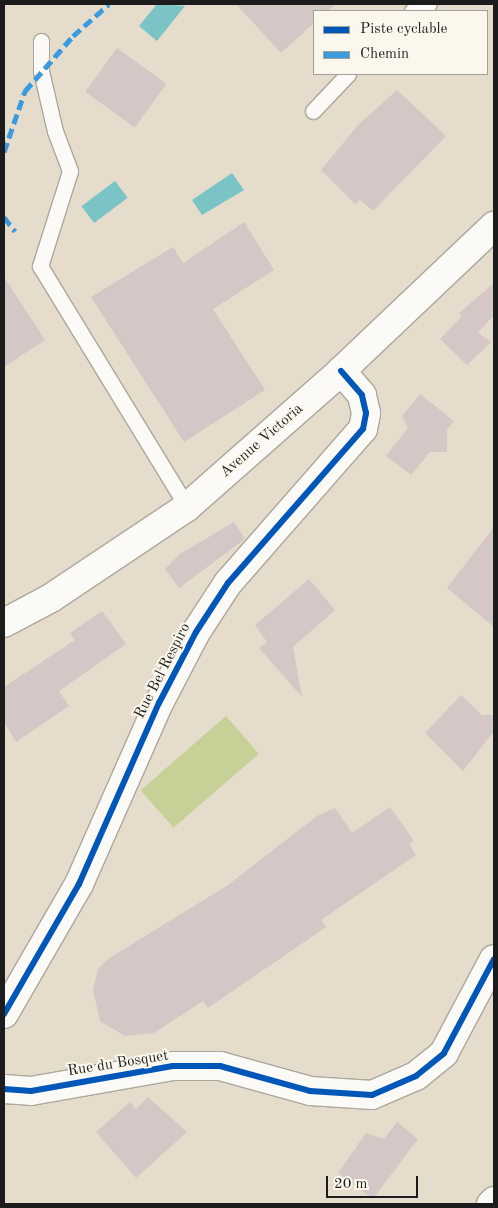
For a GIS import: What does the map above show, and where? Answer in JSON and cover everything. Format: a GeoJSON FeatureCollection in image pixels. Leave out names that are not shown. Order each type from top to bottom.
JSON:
{"type":"FeatureCollection","features":[{"type":"Feature","properties":{"kind":"street","name":"Avenue Victoria"},"geometry":{"type":"LineString","coordinates":[[4,623],[51,598],[188,507],[342,371],[494,226]]}},
{"type":"Feature","properties":{"kind":"street","name":"Rue Bel Respiro"},"geometry":{"type":"LineString","coordinates":[[4,1014],[79,884],[159,703],[196,632],[228,583],[363,429],[366,413],[362,395],[342,371]]}},
{"type":"Feature","properties":{"kind":"street","name":"Rue du Bosquet"},"geometry":{"type":"LineString","coordinates":[[4,1089],[31,1091],[173,1066],[220,1066],[310,1091],[372,1095],[416,1076],[444,1053],[494,959]]}},
{"type":"Feature","properties":{"kind":"lane"},"geometry":{"type":"LineString","coordinates":[[414,10],[429,4]]}},
{"type":"Feature","properties":{"kind":"lane"},"geometry":{"type":"LineString","coordinates":[[41,41],[41,71],[55,131],[70,171],[40,266],[188,507]]}},
{"type":"Feature","properties":{"kind":"lane"},"geometry":{"type":"LineString","coordinates":[[313,111],[347,75]]}},
{"type":"Feature","properties":{"kind":"green space"},"geometry":{"type":"Polygon","coordinates":[[[226,716],[259,754],[174,828],[141,790],[226,716]]]}},
{"type":"Feature","properties":{"kind":"water"},"geometry":{"type":"Polygon","coordinates":[[[157,4],[185,6],[157,41],[139,26],[157,4]]]}},
{"type":"Feature","properties":{"kind":"water"},"geometry":{"type":"Polygon","coordinates":[[[232,173],[244,190],[202,215],[192,200],[232,173]]]}},
{"type":"Feature","properties":{"kind":"water"},"geometry":{"type":"Polygon","coordinates":[[[115,181],[128,198],[94,223],[81,206],[115,181]]]}},
{"type":"Feature","properties":{"kind":"building"},"geometry":{"type":"Polygon","coordinates":[[[236,4],[336,4],[329,10],[313,10],[313,24],[281,53],[236,4]]]}},
{"type":"Feature","properties":{"kind":"building"},"geometry":{"type":"Polygon","coordinates":[[[117,48],[166,84],[135,128],[85,92],[117,48]]]}},
{"type":"Feature","properties":{"kind":"building"},"geometry":{"type":"Polygon","coordinates":[[[397,90],[446,136],[373,211],[360,200],[355,204],[321,170],[358,125],[397,90]]]}},
{"type":"Feature","properties":{"kind":"building"},"geometry":{"type":"Polygon","coordinates":[[[244,222],[274,270],[213,309],[265,390],[184,442],[91,297],[173,247],[183,263],[244,222]]]}},
{"type":"Feature","properties":{"kind":"building"},"geometry":{"type":"Polygon","coordinates":[[[4,277],[45,340],[4,367],[4,277]]]}},
{"type":"Feature","properties":{"kind":"building"},"geometry":{"type":"Polygon","coordinates":[[[494,283],[494,315],[478,333],[491,342],[467,365],[440,339],[462,316],[459,313],[494,283]]]}},
{"type":"Feature","properties":{"kind":"building"},"geometry":{"type":"Polygon","coordinates":[[[420,394],[454,421],[447,430],[447,452],[430,452],[411,475],[386,456],[408,428],[402,416],[420,394]]]}},
{"type":"Feature","properties":{"kind":"building"},"geometry":{"type":"Polygon","coordinates":[[[234,522],[245,539],[179,588],[165,569],[180,554],[234,522]]]}},
{"type":"Feature","properties":{"kind":"building"},"geometry":{"type":"Polygon","coordinates":[[[494,527],[494,627],[447,588],[494,527]]]}},
{"type":"Feature","properties":{"kind":"building"},"geometry":{"type":"Polygon","coordinates":[[[309,579],[335,610],[293,647],[302,697],[259,648],[267,642],[255,625],[309,579]]]}},
{"type":"Feature","properties":{"kind":"building"},"geometry":{"type":"Polygon","coordinates":[[[102,611],[126,644],[59,691],[69,706],[16,742],[4,722],[4,687],[75,640],[70,633],[102,611]]]}},
{"type":"Feature","properties":{"kind":"building"},"geometry":{"type":"Polygon","coordinates":[[[461,695],[482,715],[494,715],[494,731],[463,771],[425,733],[461,695]]]}},
{"type":"Feature","properties":{"kind":"building"},"geometry":{"type":"Polygon","coordinates":[[[390,807],[414,841],[409,843],[416,855],[321,920],[326,927],[208,1008],[203,1001],[154,1033],[125,1036],[100,1021],[93,990],[98,969],[108,959],[228,885],[317,816],[335,808],[352,833],[390,807]]]}},
{"type":"Feature","properties":{"kind":"building"},"geometry":{"type":"Polygon","coordinates":[[[148,1097],[187,1132],[136,1178],[96,1132],[130,1102],[136,1109],[148,1097]]]}},
{"type":"Feature","properties":{"kind":"building"},"geometry":{"type":"Polygon","coordinates":[[[397,1122],[418,1139],[373,1199],[338,1173],[366,1133],[384,1139],[397,1122]]]}},
{"type":"Feature","properties":{"kind":"marked path"},"geometry":{"type":"LineString","coordinates":[[4,152],[25,91],[73,36],[109,4]]}},
{"type":"Feature","properties":{"kind":"marked path"},"geometry":{"type":"LineString","coordinates":[[4,217],[15,231]]}},
{"type":"Feature","properties":{"kind":"cycle path"},"geometry":{"type":"LineString","coordinates":[[4,1014],[79,884],[159,703],[196,632],[228,583],[363,429],[366,413],[362,395],[341,371]]}},
{"type":"Feature","properties":{"kind":"cycle path"},"geometry":{"type":"LineString","coordinates":[[4,1089],[31,1091],[173,1066],[220,1066],[310,1091],[372,1095],[416,1076],[444,1053],[494,959]]}}]}
